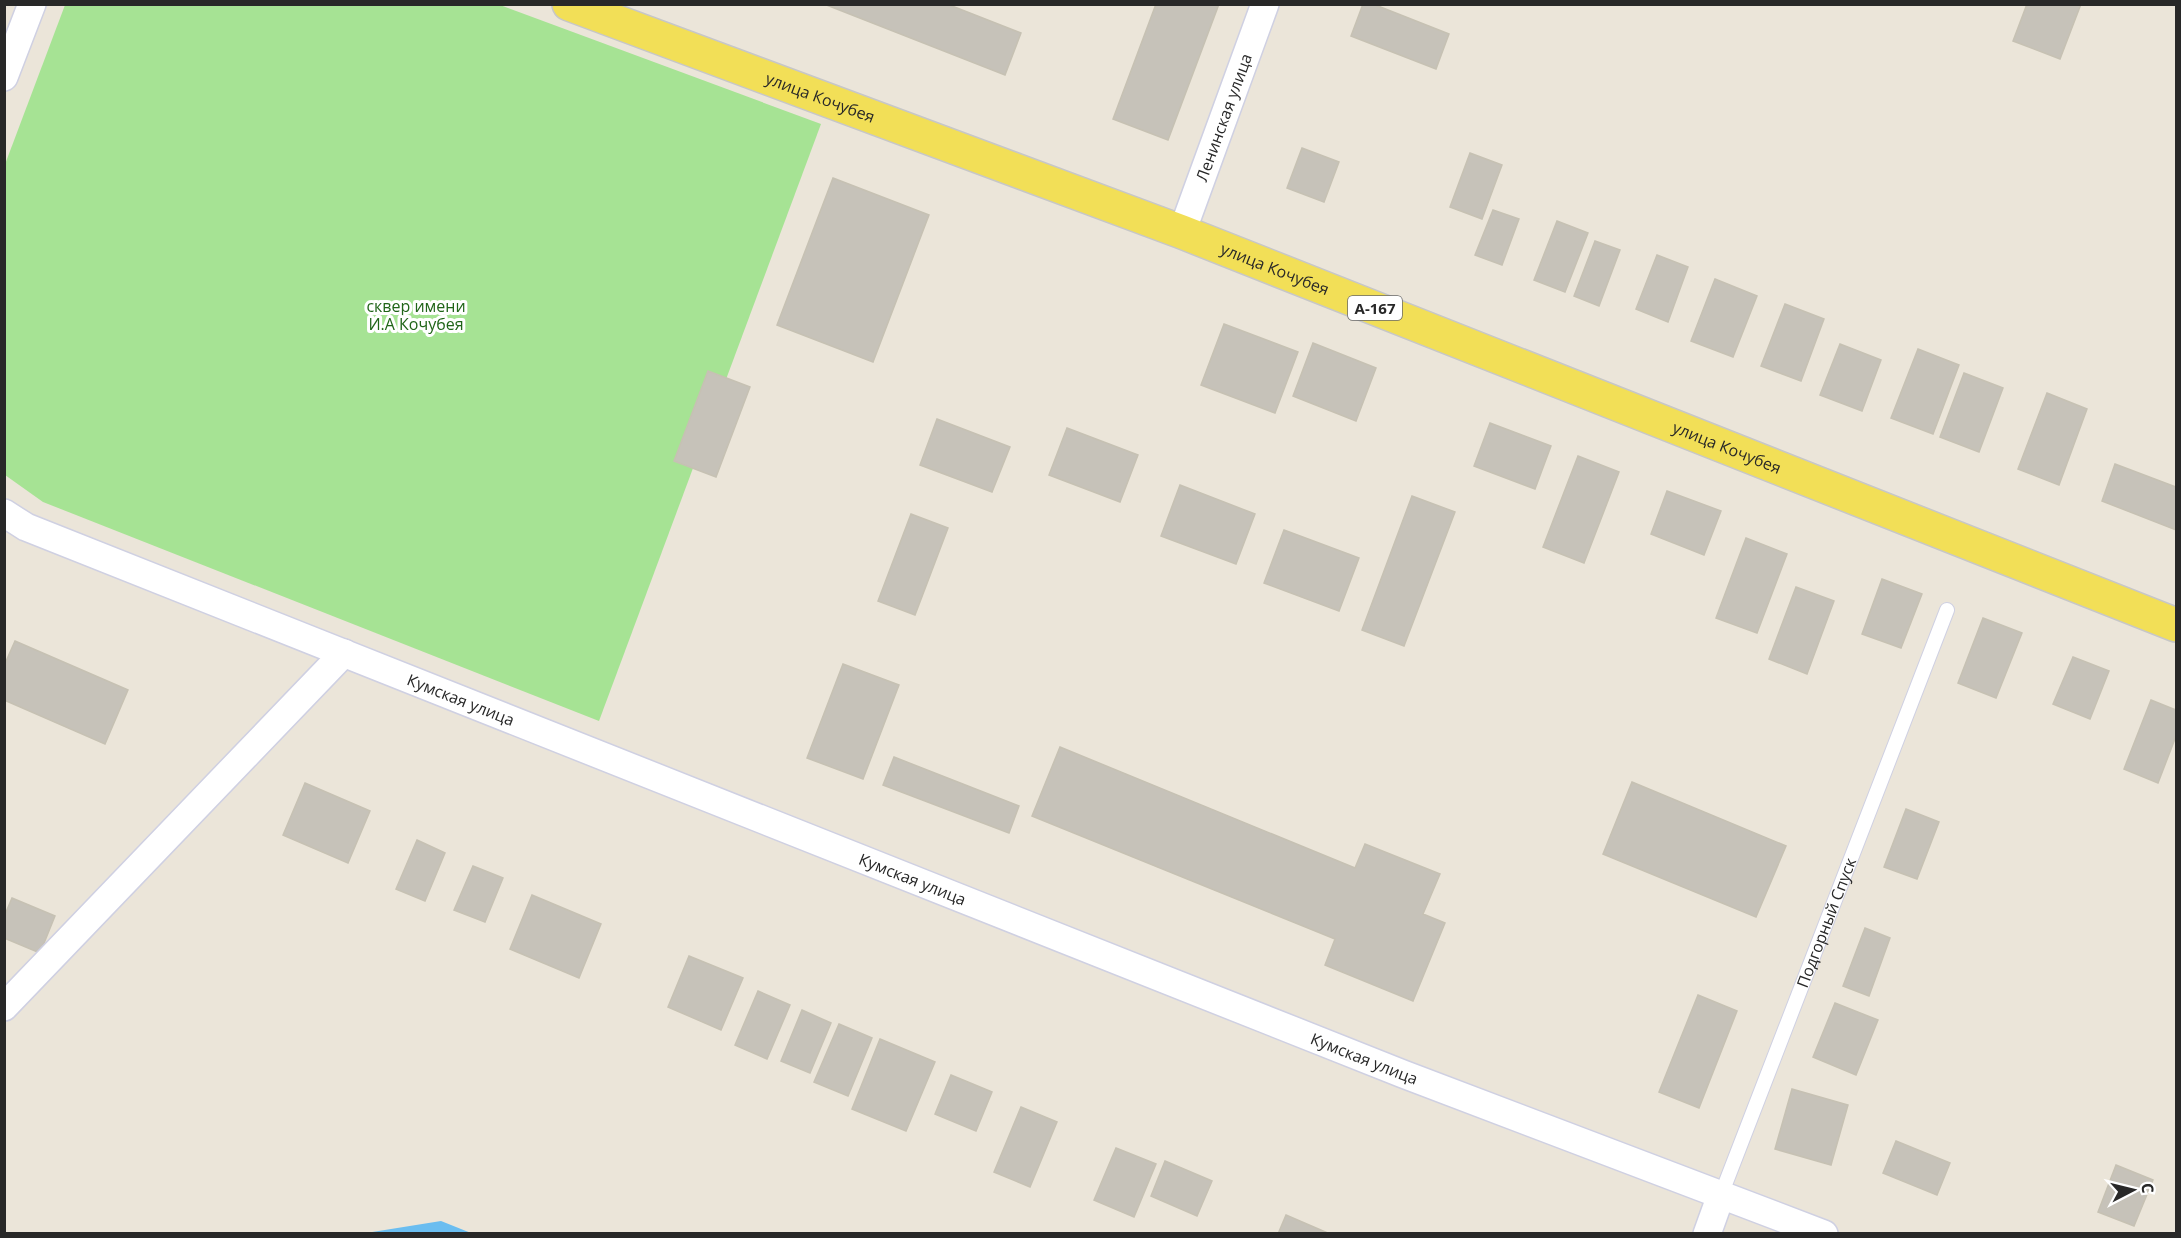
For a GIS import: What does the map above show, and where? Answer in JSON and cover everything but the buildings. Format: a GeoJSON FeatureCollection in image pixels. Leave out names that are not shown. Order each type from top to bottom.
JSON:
{"type":"FeatureCollection","features":[{"type":"Feature","properties":{"kind":"main road","name":"улица Кочубея"},"geometry":{"type":"LineString","coordinates":[[569,4],[1182,232],[2176,625]]}},
{"type":"Feature","properties":{"kind":"street"},"geometry":{"type":"LineString","coordinates":[[4,77],[32,4]]}},
{"type":"Feature","properties":{"kind":"street","name":"Ленинская улица"},"geometry":{"type":"LineString","coordinates":[[1182,232],[1265,4]]}},
{"type":"Feature","properties":{"kind":"street","name":"Кумская улица"},"geometry":{"type":"LineString","coordinates":[[4,513],[26,527],[1403,1074],[1824,1233]]}},
{"type":"Feature","properties":{"kind":"street"},"geometry":{"type":"LineString","coordinates":[[4,1007],[344,653]]}},
{"type":"Feature","properties":{"kind":"street","name":"Подгорный Спуск"},"geometry":{"type":"LineString","coordinates":[[1707,1233],[1721,1195]]}},
{"type":"Feature","properties":{"kind":"lane","name":"Подгорный Спуск"},"geometry":{"type":"LineString","coordinates":[[1721,1195],[1947,610]]}},
{"type":"Feature","properties":{"kind":"green space","name":"сквер имени И.А Кочубея"},"geometry":{"type":"Polygon","coordinates":[[[65,5],[500,5],[821,124],[599,721],[43,502],[5,475],[4,167],[65,5]]]}},
{"type":"Feature","properties":{"kind":"water"},"geometry":{"type":"Polygon","coordinates":[[[441,1221],[471,1233],[366,1233],[441,1221]]]}}]}
